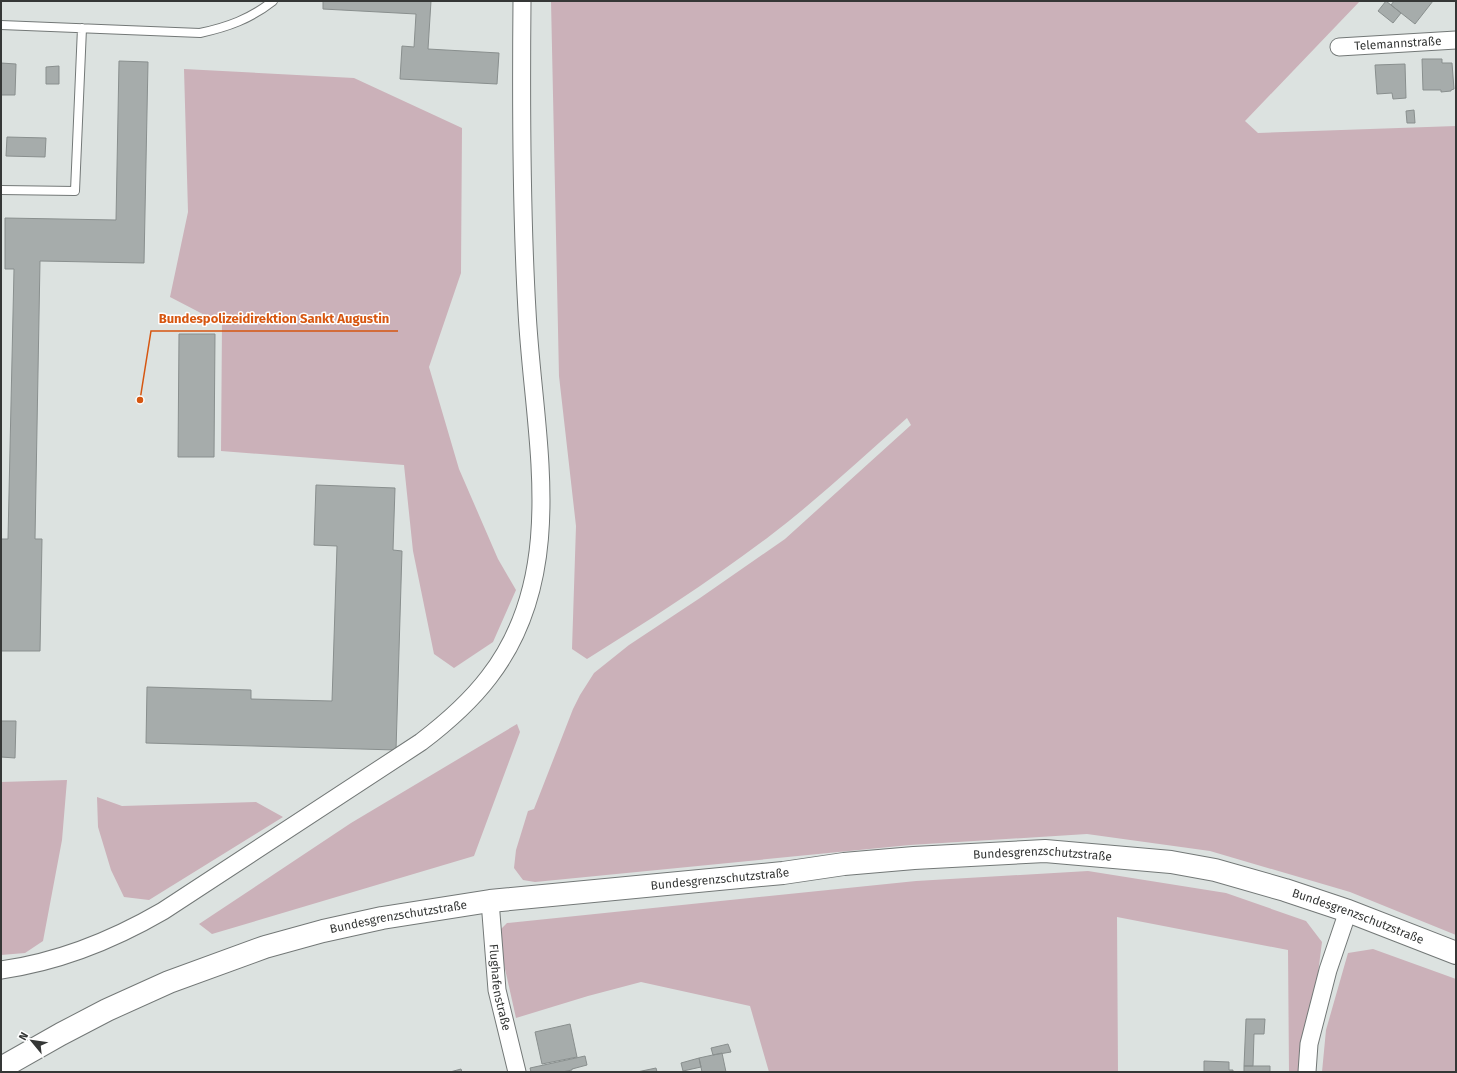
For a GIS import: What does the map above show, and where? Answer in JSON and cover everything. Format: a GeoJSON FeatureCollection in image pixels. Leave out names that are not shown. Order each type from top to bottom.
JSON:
{"type":"FeatureCollection","features":[{"type":"Feature","properties":{"kind":"street"},"geometry":{"type":"LineString","coordinates":[[1,970],[46,960],[86,948],[122,933],[163,911],[422,742],[456,714],[490,677],[505,654],[526,610],[538,556],[542,523],[538,421],[526,290],[521,116],[522,1]]}},
{"type":"Feature","properties":{"kind":"street","name":"Telemannstraße"},"geometry":{"type":"LineString","coordinates":[[1339,48],[1456,40]]}},
{"type":"Feature","properties":{"kind":"street","name":"Bundesgrenzschutzstraße"},"geometry":{"type":"LineString","coordinates":[[1,1068],[107,1010],[169,982],[265,947],[323,931],[382,918],[490,902],[783,873],[844,864],[906,858],[1045,851],[1171,862],[1215,870],[1285,890],[1348,911],[1456,953]]}},
{"type":"Feature","properties":{"kind":"street","name":"Flughafenstraße"},"geometry":{"type":"LineString","coordinates":[[490,902],[497,990],[517,1072]]}},
{"type":"Feature","properties":{"kind":"street"},"geometry":{"type":"LineString","coordinates":[[1307,1072],[1309,1044],[1328,970],[1348,911]]}},
{"type":"Feature","properties":{"kind":"lane"},"geometry":{"type":"LineString","coordinates":[[1,25],[200,33],[242,21],[273,1]]}},
{"type":"Feature","properties":{"kind":"lane"},"geometry":{"type":"LineString","coordinates":[[1,190],[75,191],[82,28]]}},
{"type":"Feature","properties":{"kind":"shaded area"},"geometry":{"type":"Polygon","coordinates":[[[551,1],[1360,1],[1245,121],[1258,133],[1456,126],[1456,935],[1350,892],[1210,851],[1087,834],[910,845],[535,882],[523,880],[514,868],[516,850],[528,811],[534,809],[573,709],[594,673],[629,645],[785,539],[911,425],[907,418],[806,507],[749,552],[634,630],[587,659],[572,649],[576,526],[559,376],[551,1]]]}},
{"type":"Feature","properties":{"kind":"shaded area"},"geometry":{"type":"Polygon","coordinates":[[[184,69],[354,78],[462,128],[461,273],[429,367],[459,469],[498,559],[516,590],[493,642],[454,668],[434,654],[413,551],[404,465],[221,451],[222,324],[170,297],[188,212],[184,69]]]}},
{"type":"Feature","properties":{"kind":"shaded area"},"geometry":{"type":"Polygon","coordinates":[[[517,724],[520,732],[474,856],[212,934],[199,924],[351,823],[517,724]]]}},
{"type":"Feature","properties":{"kind":"shaded area"},"geometry":{"type":"Polygon","coordinates":[[[67,780],[62,840],[43,941],[25,953],[1,955],[1,782],[67,780]]]}},
{"type":"Feature","properties":{"kind":"shaded area"},"geometry":{"type":"Polygon","coordinates":[[[97,797],[122,806],[256,802],[283,817],[149,900],[124,897],[111,870],[98,827],[97,797]]]}},
{"type":"Feature","properties":{"kind":"shaded area"},"geometry":{"type":"Polygon","coordinates":[[[1088,871],[1226,893],[1306,921],[1322,942],[1309,1044],[1307,1072],[1289,1072],[1288,950],[1117,917],[1118,1072],[769,1072],[750,1006],[641,982],[588,996],[516,1018],[497,933],[507,923],[916,881],[1088,871]]]}},
{"type":"Feature","properties":{"kind":"shaded area"},"geometry":{"type":"Polygon","coordinates":[[[1373,949],[1456,979],[1456,1072],[1322,1072],[1326,1030],[1348,953],[1373,949]]]}},
{"type":"Feature","properties":{"kind":"building"},"geometry":{"type":"Polygon","coordinates":[[[323,1],[431,1],[428,49],[499,53],[497,84],[400,79],[402,46],[414,47],[416,14],[323,9],[323,1]]]}},
{"type":"Feature","properties":{"kind":"building"},"geometry":{"type":"Polygon","coordinates":[[[1386,1],[1401,13],[1393,23],[1378,11],[1386,1]]]}},
{"type":"Feature","properties":{"kind":"building"},"geometry":{"type":"Polygon","coordinates":[[[1394,1],[1433,1],[1415,24],[1391,5],[1394,1]]]}},
{"type":"Feature","properties":{"kind":"building"},"geometry":{"type":"Polygon","coordinates":[[[1422,59],[1442,59],[1442,63],[1452,63],[1454,89],[1451,91],[1441,92],[1441,90],[1423,90],[1422,59]]]}},
{"type":"Feature","properties":{"kind":"building"},"geometry":{"type":"Polygon","coordinates":[[[119,61],[148,62],[144,263],[40,261],[35,539],[42,539],[40,651],[1,651],[1,539],[8,539],[14,269],[5,269],[5,218],[116,220],[119,61]]]}},
{"type":"Feature","properties":{"kind":"building"},"geometry":{"type":"Polygon","coordinates":[[[1,63],[16,64],[15,95],[1,95],[1,63]]]}},
{"type":"Feature","properties":{"kind":"building"},"geometry":{"type":"Polygon","coordinates":[[[1405,64],[1406,98],[1393,99],[1392,93],[1377,94],[1375,65],[1405,64]]]}},
{"type":"Feature","properties":{"kind":"building"},"geometry":{"type":"Polygon","coordinates":[[[59,66],[59,84],[46,84],[46,67],[59,66]]]}},
{"type":"Feature","properties":{"kind":"building"},"geometry":{"type":"Polygon","coordinates":[[[1414,110],[1415,123],[1407,123],[1406,111],[1414,110]]]}},
{"type":"Feature","properties":{"kind":"building"},"geometry":{"type":"Polygon","coordinates":[[[7,137],[46,138],[45,157],[6,156],[7,137]]]}},
{"type":"Feature","properties":{"kind":"building"},"geometry":{"type":"Polygon","coordinates":[[[179,334],[215,334],[214,457],[178,457],[179,334]]]}},
{"type":"Feature","properties":{"kind":"building"},"geometry":{"type":"Polygon","coordinates":[[[316,485],[395,488],[393,550],[402,551],[396,750],[146,743],[147,687],[251,690],[251,699],[332,701],[337,546],[314,545],[316,485]]]}},
{"type":"Feature","properties":{"kind":"building"},"geometry":{"type":"Polygon","coordinates":[[[1,721],[16,721],[15,758],[1,757],[1,721]]]}},
{"type":"Feature","properties":{"kind":"building"},"geometry":{"type":"Polygon","coordinates":[[[1246,1019],[1265,1019],[1264,1034],[1254,1034],[1253,1066],[1244,1066],[1246,1019]]]}},
{"type":"Feature","properties":{"kind":"building"},"geometry":{"type":"Polygon","coordinates":[[[570,1024],[577,1057],[542,1064],[535,1032],[570,1024]]]}},
{"type":"Feature","properties":{"kind":"building"},"geometry":{"type":"Polygon","coordinates":[[[728,1044],[731,1052],[713,1055],[711,1048],[728,1044]]]}},
{"type":"Feature","properties":{"kind":"building"},"geometry":{"type":"Polygon","coordinates":[[[722,1053],[726,1072],[702,1072],[699,1058],[722,1053]]]}},
{"type":"Feature","properties":{"kind":"building"},"geometry":{"type":"Polygon","coordinates":[[[585,1056],[587,1065],[572,1070],[562,1072],[531,1072],[530,1068],[585,1056]]]}},
{"type":"Feature","properties":{"kind":"building"},"geometry":{"type":"Polygon","coordinates":[[[699,1058],[701,1067],[683,1071],[681,1063],[699,1058]]]}},
{"type":"Feature","properties":{"kind":"building"},"geometry":{"type":"Polygon","coordinates":[[[1204,1061],[1229,1062],[1229,1070],[1233,1070],[1233,1072],[1204,1072],[1204,1061]]]}},
{"type":"Feature","properties":{"kind":"building"},"geometry":{"type":"Polygon","coordinates":[[[1244,1066],[1270,1066],[1270,1072],[1244,1072],[1244,1066]]]}},
{"type":"Feature","properties":{"kind":"building"},"geometry":{"type":"Polygon","coordinates":[[[656,1068],[657,1072],[637,1072],[656,1068]]]}},
{"type":"Feature","properties":{"kind":"building"},"geometry":{"type":"Polygon","coordinates":[[[461,1069],[462,1072],[450,1072],[461,1069]]]}},
{"type":"Feature","properties":{"kind":"place","name":"Bundespolizeidirektion Sankt Augustin"},"geometry":{"type":"Point","coordinates":[140,400]}}]}
